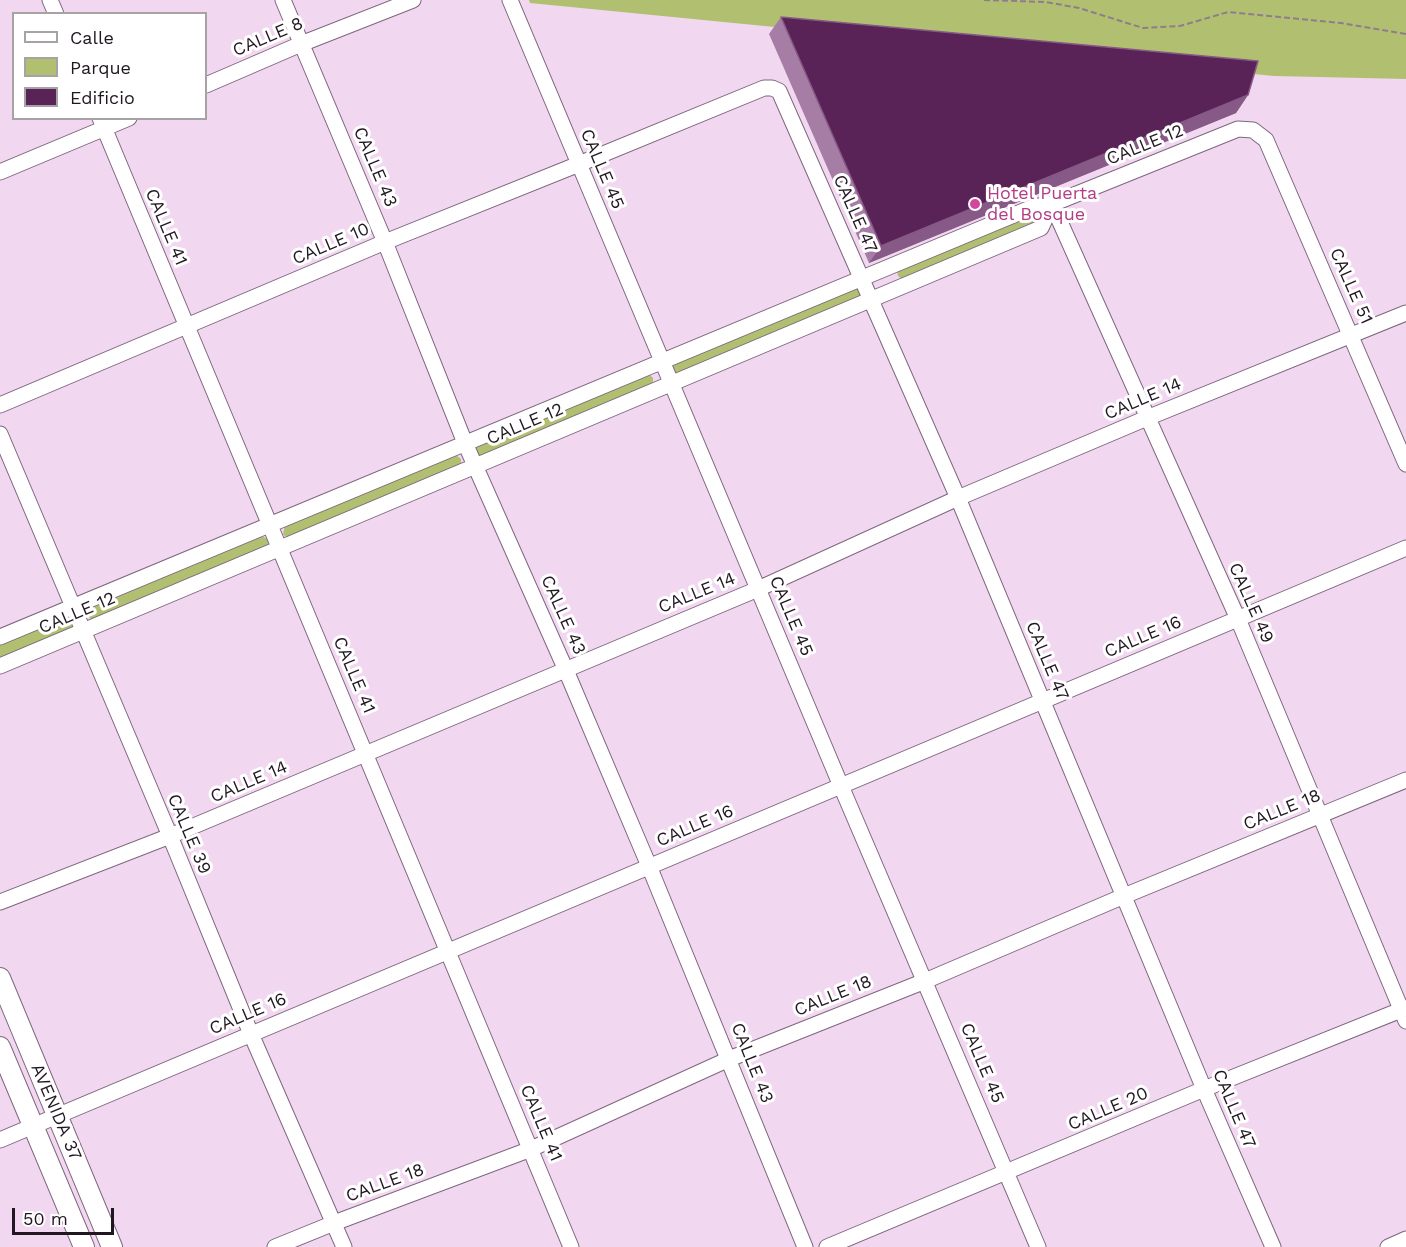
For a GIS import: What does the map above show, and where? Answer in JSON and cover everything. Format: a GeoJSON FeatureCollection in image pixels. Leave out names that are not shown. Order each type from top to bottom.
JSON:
{"type":"FeatureCollection","features":[{"type":"Feature","properties":{"kind":"main road","name":"AVENIDA 37"},"geometry":{"type":"LineString","coordinates":[[0,978],[112,1247]]}},
{"type":"Feature","properties":{"kind":"main road","name":"AVENIDA 37"},"geometry":{"type":"LineString","coordinates":[[0,1047],[84,1247]]}},
{"type":"Feature","properties":{"kind":"street","name":"CALLE 43"},"geometry":{"type":"LineString","coordinates":[[283,0],[385,242],[465,443],[565,668],[649,866],[806,1247]]}},
{"type":"Feature","properties":{"kind":"street","name":"CALLE 8"},"geometry":{"type":"LineString","coordinates":[[207,85],[301,44],[413,0]]}},
{"type":"Feature","properties":{"kind":"street","name":"CALLE 45"},"geometry":{"type":"LineString","coordinates":[[510,0],[1038,1247]]}},
{"type":"Feature","properties":{"kind":"street","name":"CALLE 10"},"geometry":{"type":"LineString","coordinates":[[0,405],[385,242],[764,88],[779,91]]}},
{"type":"Feature","properties":{"kind":"street","name":"CALLE 47"},"geometry":{"type":"LineString","coordinates":[[779,91],[958,498],[1204,1089],[1274,1247]]}},
{"type":"Feature","properties":{"kind":"street"},"geometry":{"type":"LineString","coordinates":[[0,172],[102,124],[120,120]]}},
{"type":"Feature","properties":{"kind":"street","name":"CALLE 41"},"geometry":{"type":"LineString","coordinates":[[102,124],[571,1247]]}},
{"type":"Feature","properties":{"kind":"street","name":"CALLE 12"},"geometry":{"type":"LineString","coordinates":[[0,637],[1033,207],[1052,204],[1238,129],[1253,130]]}},
{"type":"Feature","properties":{"kind":"street","name":"CALLE 51"},"geometry":{"type":"LineString","coordinates":[[1253,130],[1266,140],[1406,465]]}},
{"type":"Feature","properties":{"kind":"street","name":"CALLE 12"},"geometry":{"type":"LineString","coordinates":[[0,666],[1041,228],[1052,204]]}},
{"type":"Feature","properties":{"kind":"street","name":"CALLE 49"},"geometry":{"type":"LineString","coordinates":[[1052,204],[1238,619],[1404,1013]]}},
{"type":"Feature","properties":{"kind":"street","name":"CALLE 14"},"geometry":{"type":"LineString","coordinates":[[0,902],[170,836],[366,754],[565,668],[758,589],[958,498],[1147,418],[1406,313]]}},
{"type":"Feature","properties":{"kind":"street","name":"CALLE 39"},"geometry":{"type":"LineString","coordinates":[[0,434],[251,1034],[344,1247]]}},
{"type":"Feature","properties":{"kind":"street","name":"CALLE 16"},"geometry":{"type":"LineString","coordinates":[[0,1140],[1406,548]]}},
{"type":"Feature","properties":{"kind":"street","name":"CALLE 18"},"geometry":{"type":"LineString","coordinates":[[275,1247],[531,1149],[729,1059],[925,981],[1406,780]]}},
{"type":"Feature","properties":{"kind":"street","name":"CALLE 20"},"geometry":{"type":"LineString","coordinates":[[826,1247],[1204,1089],[1404,1013]]}},
{"type":"Feature","properties":{"kind":"street"},"geometry":{"type":"LineString","coordinates":[[1388,1247],[1406,1239]]}},
{"type":"Feature","properties":{"kind":"path"},"geometry":{"type":"LineString","coordinates":[[984,0],[1046,2],[1079,8],[1143,28],[1179,26],[1228,12],[1341,23],[1406,34]]}},
{"type":"Feature","properties":{"kind":"green space"},"geometry":{"type":"Polygon","coordinates":[[[529,0],[1406,0],[1406,79],[1274,76],[530,3],[529,0]]]}},
{"type":"Feature","properties":{"kind":"green space"},"geometry":{"type":"Polygon","coordinates":[[[1032,213],[1038,220],[1034,226],[903,280],[898,276],[897,270],[1032,213]]]}},
{"type":"Feature","properties":{"kind":"green space"},"geometry":{"type":"Polygon","coordinates":[[[858,286],[863,296],[676,376],[670,363],[858,286]]]}},
{"type":"Feature","properties":{"kind":"green space"},"geometry":{"type":"Polygon","coordinates":[[[649,374],[653,378],[653,384],[480,457],[475,449],[475,446],[649,374]]]}},
{"type":"Feature","properties":{"kind":"green space"},"geometry":{"type":"Polygon","coordinates":[[[456,455],[461,459],[461,465],[287,538],[283,534],[285,525],[456,455]]]}},
{"type":"Feature","properties":{"kind":"green space"},"geometry":{"type":"Polygon","coordinates":[[[260,535],[269,540],[268,546],[92,620],[87,615],[87,609],[90,606],[260,535]]]}},
{"type":"Feature","properties":{"kind":"green space"},"geometry":{"type":"Polygon","coordinates":[[[67,616],[75,621],[73,629],[0,659],[0,644],[67,616]]]}},
{"type":"Feature","properties":{"kind":"building"},"geometry":{"type":"Polygon","coordinates":[[[781,17],[1258,61],[1248,95],[881,246],[781,17]]]}},
{"type":"Feature","properties":{"kind":"place","name":"Hotel Puerta del Bosque"},"geometry":{"type":"Point","coordinates":[975,204]}}]}
